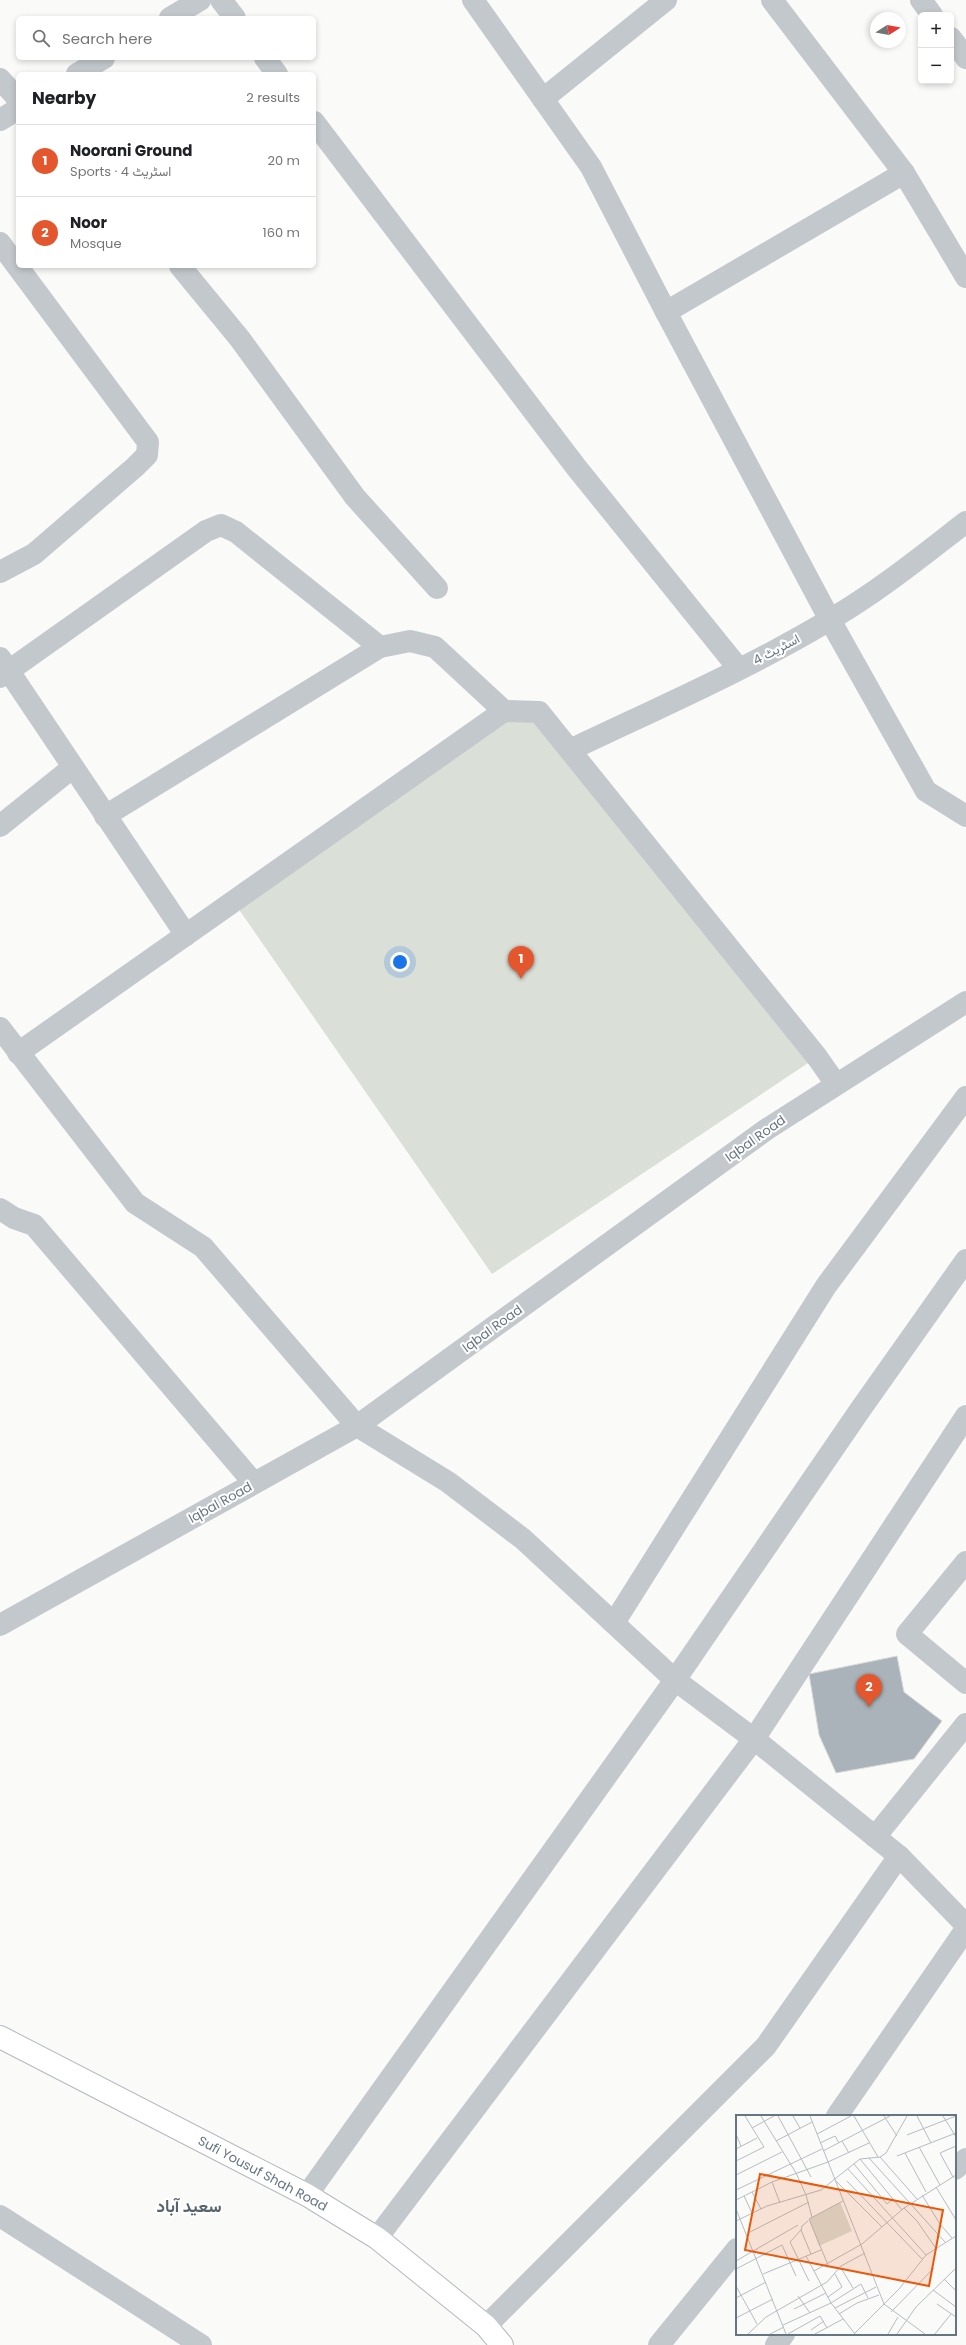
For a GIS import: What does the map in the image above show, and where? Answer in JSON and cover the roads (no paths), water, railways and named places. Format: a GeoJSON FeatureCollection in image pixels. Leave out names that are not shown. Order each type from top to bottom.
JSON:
{"type":"FeatureCollection","features":[{"type":"Feature","properties":{"kind":"main road","name":"Sufi Yousuf Shah Road"},"geometry":{"type":"LineString","coordinates":[[0,2037],[308,2195],[377,2238],[486,2326],[502,2345]]}},
{"type":"Feature","properties":{"kind":"street"},"geometry":{"type":"LineString","coordinates":[[173,16],[200,0]]}},
{"type":"Feature","properties":{"kind":"street"},"geometry":{"type":"LineString","coordinates":[[221,0],[233,16]]}},
{"type":"Feature","properties":{"kind":"street"},"geometry":{"type":"LineString","coordinates":[[473,0],[591,167],[666,312],[830,620],[926,791],[966,816]]}},
{"type":"Feature","properties":{"kind":"street"},"geometry":{"type":"LineString","coordinates":[[543,99],[666,0]]}},
{"type":"Feature","properties":{"kind":"street"},"geometry":{"type":"LineString","coordinates":[[772,0],[904,173],[966,277]]}},
{"type":"Feature","properties":{"kind":"street"},"geometry":{"type":"LineString","coordinates":[[921,0],[930,12]]}},
{"type":"Feature","properties":{"kind":"street"},"geometry":{"type":"LineString","coordinates":[[954,42],[966,58]]}},
{"type":"Feature","properties":{"kind":"street"},"geometry":{"type":"LineString","coordinates":[[80,72],[101,60]]}},
{"type":"Feature","properties":{"kind":"street"},"geometry":{"type":"LineString","coordinates":[[266,60],[276,72]]}},
{"type":"Feature","properties":{"kind":"street"},"geometry":{"type":"LineString","coordinates":[[0,80],[16,97]]}},
{"type":"Feature","properties":{"kind":"street"},"geometry":{"type":"LineString","coordinates":[[0,120],[16,110]]}},
{"type":"Feature","properties":{"kind":"street"},"geometry":{"type":"LineString","coordinates":[[316,125],[576,467],[739,669]]}},
{"type":"Feature","properties":{"kind":"street"},"geometry":{"type":"LineString","coordinates":[[666,312],[904,173]]}},
{"type":"Feature","properties":{"kind":"street"},"geometry":{"type":"LineString","coordinates":[[0,243],[16,265]]}},
{"type":"Feature","properties":{"kind":"street"},"geometry":{"type":"LineString","coordinates":[[0,572],[34,554],[135,467],[147,455],[148,442],[19,268]]}},
{"type":"Feature","properties":{"kind":"street"},"geometry":{"type":"LineString","coordinates":[[182,268],[240,339],[355,497],[437,588]]}},
{"type":"Feature","properties":{"kind":"street","name":"اسٹریٹ 4"},"geometry":{"type":"LineString","coordinates":[[570,750],[739,669],[830,620],[875,591],[966,522]]}},
{"type":"Feature","properties":{"kind":"street"},"geometry":{"type":"LineString","coordinates":[[186,935],[3,668],[206,531],[221,526],[236,532],[380,647]]}},
{"type":"Feature","properties":{"kind":"street"},"geometry":{"type":"LineString","coordinates":[[105,816],[380,647],[410,641],[435,647],[504,711]]}},
{"type":"Feature","properties":{"kind":"street"},"geometry":{"type":"LineString","coordinates":[[18,1053],[504,711],[539,712],[812,1051],[836,1084]]}},
{"type":"Feature","properties":{"kind":"street"},"geometry":{"type":"LineString","coordinates":[[0,826],[72,768]]}},
{"type":"Feature","properties":{"kind":"street","name":"Iqbal Road"},"geometry":{"type":"LineString","coordinates":[[0,1625],[357,1426],[767,1129],[966,1002]]}},
{"type":"Feature","properties":{"kind":"street"},"geometry":{"type":"LineString","coordinates":[[0,1028],[135,1203],[203,1247],[357,1426],[448,1482],[523,1539],[675,1680],[754,1739],[899,1856],[966,1925]]}},
{"type":"Feature","properties":{"kind":"street"},"geometry":{"type":"LineString","coordinates":[[614,1624],[826,1286],[966,1097]]}},
{"type":"Feature","properties":{"kind":"street"},"geometry":{"type":"LineString","coordinates":[[5,1219],[34,1225],[254,1483]]}},
{"type":"Feature","properties":{"kind":"street"},"geometry":{"type":"LineString","coordinates":[[308,2195],[675,1680],[860,1410],[966,1260]]}},
{"type":"Feature","properties":{"kind":"street"},"geometry":{"type":"LineString","coordinates":[[377,2238],[754,1739],[966,1416]]}},
{"type":"Feature","properties":{"kind":"street"},"geometry":{"type":"LineString","coordinates":[[966,1562],[907,1634],[966,1683]]}},
{"type":"Feature","properties":{"kind":"street"},"geometry":{"type":"LineString","coordinates":[[875,1837],[966,1724]]}},
{"type":"Feature","properties":{"kind":"street"},"geometry":{"type":"LineString","coordinates":[[486,2326],[766,2046],[899,1856]]}},
{"type":"Feature","properties":{"kind":"street"},"geometry":{"type":"LineString","coordinates":[[838,2115],[966,1929]]}},
{"type":"Feature","properties":{"kind":"street"},"geometry":{"type":"LineString","coordinates":[[956,2168],[966,2159]]}},
{"type":"Feature","properties":{"kind":"street"},"geometry":{"type":"LineString","coordinates":[[0,2216],[201,2345]]}},
{"type":"Feature","properties":{"kind":"street"},"geometry":{"type":"LineString","coordinates":[[659,2345],[736,2250]]}},
{"type":"Feature","properties":{"kind":"street"},"geometry":{"type":"LineString","coordinates":[[776,2345],[783,2335]]}},
{"type":"Feature","properties":{"kind":"place","name":"Noorani Ground"},"geometry":{"type":"Point","coordinates":[521,979]}},
{"type":"Feature","properties":{"kind":"place","name":"Noor"},"geometry":{"type":"Point","coordinates":[869,1707]}},
{"type":"Feature","properties":{"kind":"district","name":"سعید آباد"},"geometry":{"type":"Point","coordinates":[189,2206]}}]}
